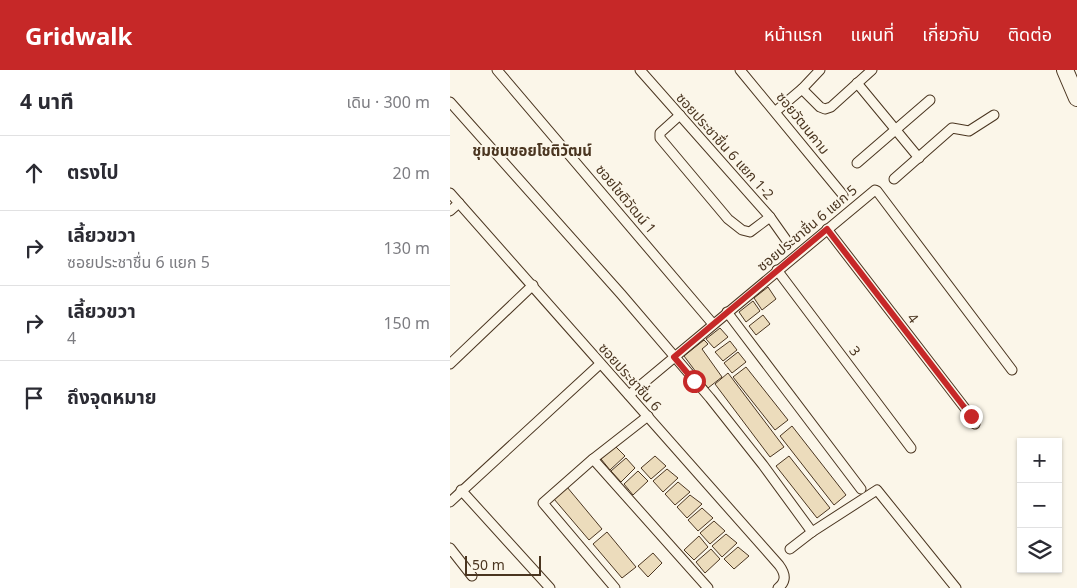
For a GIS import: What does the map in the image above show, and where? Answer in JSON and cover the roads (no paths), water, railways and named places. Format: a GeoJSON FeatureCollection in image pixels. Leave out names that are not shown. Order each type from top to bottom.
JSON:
{"type":"FeatureCollection","features":[{"type":"Feature","properties":{"kind":"highway"},"geometry":{"type":"LineString","coordinates":[[1065,70],[1077,98]]}},
{"type":"Feature","properties":{"kind":"street","name":"ซอยโชติวัฒน์ 1"},"geometry":{"type":"LineString","coordinates":[[498,70],[713,324]]}},
{"type":"Feature","properties":{"kind":"street","name":"ซอยประชาชื่น 6 แยก 1-2"},"geometry":{"type":"LineString","coordinates":[[640,70],[770,216],[788,241]]}},
{"type":"Feature","properties":{"kind":"street","name":"ซอยวัฒนคาม"},"geometry":{"type":"LineString","coordinates":[[740,70],[776,111],[843,195]]}},
{"type":"Feature","properties":{"kind":"street"},"geometry":{"type":"LineString","coordinates":[[776,111],[802,89],[820,70]]}},
{"type":"Feature","properties":{"kind":"street"},"geometry":{"type":"LineString","coordinates":[[802,89],[820,108],[826,109],[831,107],[872,70]]}},
{"type":"Feature","properties":{"kind":"street"},"geometry":{"type":"LineString","coordinates":[[857,83],[919,158]]}},
{"type":"Feature","properties":{"kind":"street"},"geometry":{"type":"LineString","coordinates":[[858,163],[930,100]]}},
{"type":"Feature","properties":{"kind":"street"},"geometry":{"type":"LineString","coordinates":[[450,102],[621,294],[710,398],[763,465],[812,532]]}},
{"type":"Feature","properties":{"kind":"street"},"geometry":{"type":"LineString","coordinates":[[680,115],[659,135],[728,219],[742,230],[750,232],[770,216]]}},
{"type":"Feature","properties":{"kind":"street"},"geometry":{"type":"LineString","coordinates":[[894,179],[952,128],[969,131],[994,115]]}},
{"type":"Feature","properties":{"kind":"street","name":"ซอยประชาชื่น 6 แยก 5"},"geometry":{"type":"LineString","coordinates":[[629,395],[872,191],[877,191],[1012,370]]}},
{"type":"Feature","properties":{"kind":"street","name":"ซอยประชาชื่น 6"},"geometry":{"type":"LineString","coordinates":[[450,193],[779,565],[785,573],[781,584]]}},
{"type":"Feature","properties":{"kind":"street"},"geometry":{"type":"LineString","coordinates":[[450,211],[459,203]]}},
{"type":"Feature","properties":{"kind":"street","name":"4"},"geometry":{"type":"LineString","coordinates":[[827,229],[971,416],[975,424]]}},
{"type":"Feature","properties":{"kind":"street","name":"3"},"geometry":{"type":"LineString","coordinates":[[777,270],[911,448]]}},
{"type":"Feature","properties":{"kind":"street"},"geometry":{"type":"LineString","coordinates":[[450,364],[533,285]]}},
{"type":"Feature","properties":{"kind":"street"},"geometry":{"type":"LineString","coordinates":[[727,312],[861,489]]}},
{"type":"Feature","properties":{"kind":"street"},"geometry":{"type":"LineString","coordinates":[[450,502],[600,364]]}},
{"type":"Feature","properties":{"kind":"street"},"geometry":{"type":"LineString","coordinates":[[615,588],[543,503],[593,459],[648,416]]}},
{"type":"Feature","properties":{"kind":"street"},"geometry":{"type":"LineString","coordinates":[[593,459],[708,588]]}},
{"type":"Feature","properties":{"kind":"street"},"geometry":{"type":"LineString","coordinates":[[461,490],[550,588]]}},
{"type":"Feature","properties":{"kind":"street"},"geometry":{"type":"LineString","coordinates":[[790,549],[812,532],[877,490],[956,588]]}},
{"type":"Feature","properties":{"kind":"street"},"geometry":{"type":"LineString","coordinates":[[450,548],[472,576]]}},
{"type":"Feature","properties":{"kind":"district","name":"ชุมชนซอยโชติวัฒน์"},"geometry":{"type":"Point","coordinates":[532,151]}}]}
